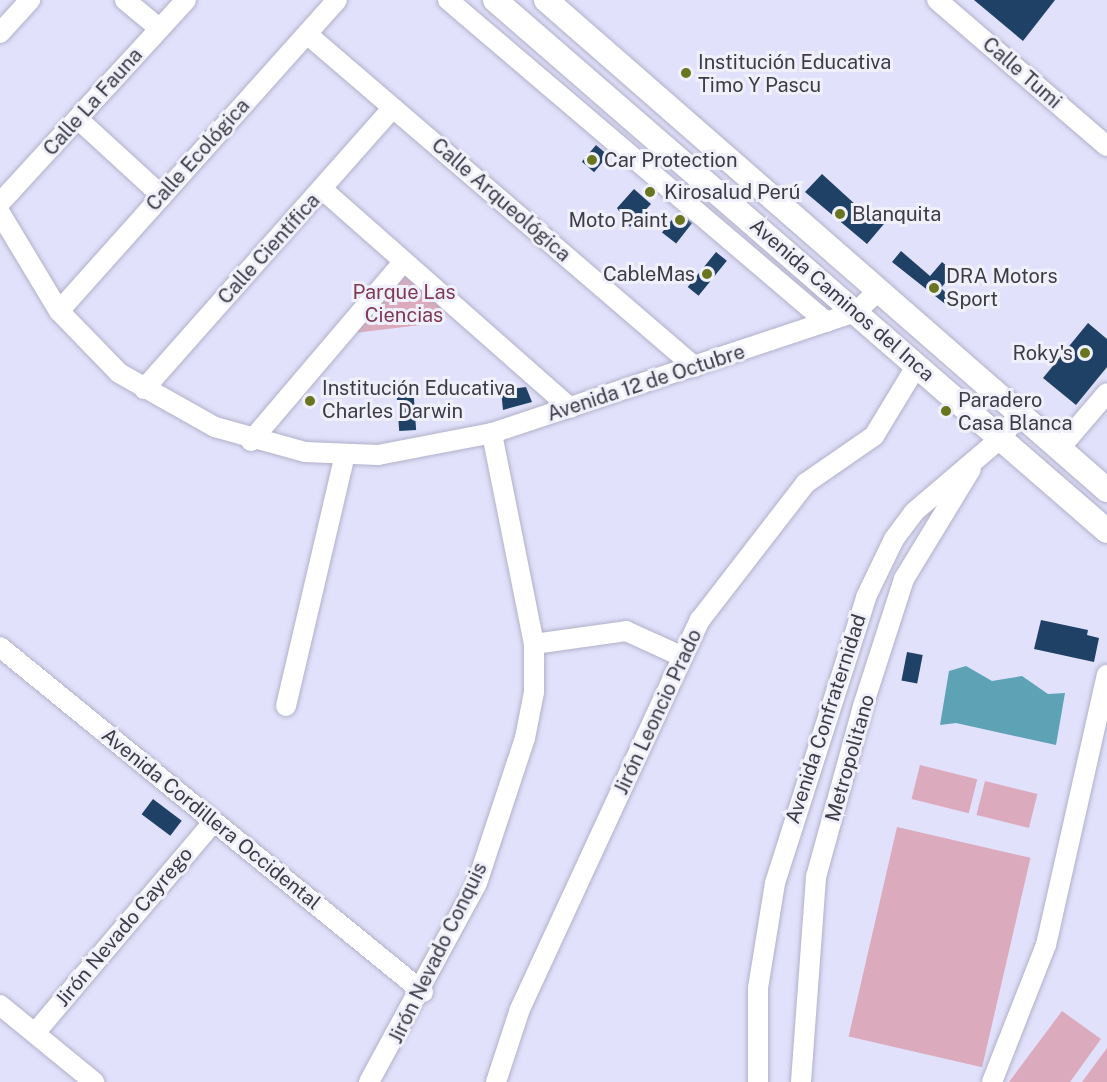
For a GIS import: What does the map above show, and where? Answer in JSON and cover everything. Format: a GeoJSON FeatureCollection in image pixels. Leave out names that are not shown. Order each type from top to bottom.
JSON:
{"type":"FeatureCollection","features":[{"type":"Feature","properties":{"kind":"main road","name":"Avenida Caminos del Inca"},"geometry":{"type":"LineString","coordinates":[[495,0],[1107,531]]}},
{"type":"Feature","properties":{"kind":"main road","name":"Avenida Caminos del Inca"},"geometry":{"type":"LineString","coordinates":[[546,0],[1107,490]]}},
{"type":"Feature","properties":{"kind":"street"},"geometry":{"type":"LineString","coordinates":[[0,33],[30,0]]}},
{"type":"Feature","properties":{"kind":"street"},"geometry":{"type":"LineString","coordinates":[[125,0],[160,29]]}},
{"type":"Feature","properties":{"kind":"street","name":"Calle La Fauna"},"geometry":{"type":"LineString","coordinates":[[0,204],[186,0]]}},
{"type":"Feature","properties":{"kind":"street","name":"Calle Ecológica"},"geometry":{"type":"LineString","coordinates":[[59,311],[337,0]]}},
{"type":"Feature","properties":{"kind":"street"},"geometry":{"type":"LineString","coordinates":[[448,0],[827,322]]}},
{"type":"Feature","properties":{"kind":"street","name":"Calle Tumi"},"geometry":{"type":"LineString","coordinates":[[937,0],[1107,146]]}},
{"type":"Feature","properties":{"kind":"street","name":"Calle Arqueológica"},"geometry":{"type":"LineString","coordinates":[[307,34],[695,367]]}},
{"type":"Feature","properties":{"kind":"street","name":"Calle Científica"},"geometry":{"type":"LineString","coordinates":[[144,389],[393,108]]}},
{"type":"Feature","properties":{"kind":"street"},"geometry":{"type":"LineString","coordinates":[[78,118],[162,196]]}},
{"type":"Feature","properties":{"kind":"street"},"geometry":{"type":"LineString","coordinates":[[322,189],[570,408]]}},
{"type":"Feature","properties":{"kind":"street","name":"Avenida 12 de Octubre"},"geometry":{"type":"LineString","coordinates":[[0,213],[59,311],[103,358],[144,389],[183,413],[251,441],[345,455],[416,450],[492,433],[856,312],[879,291]]}},
{"type":"Feature","properties":{"kind":"street"},"geometry":{"type":"LineString","coordinates":[[251,441],[404,261]]}},
{"type":"Feature","properties":{"kind":"street","name":"Jirón Leoncio Prado"},"geometry":{"type":"LineString","coordinates":[[496,1082],[520,1010],[681,656],[700,620],[806,483],[874,436],[917,365]]}},
{"type":"Feature","properties":{"kind":"street"},"geometry":{"type":"LineString","coordinates":[[1060,448],[1107,393]]}},
{"type":"Feature","properties":{"kind":"street","name":"Avenida Confraternidad"},"geometry":{"type":"LineString","coordinates":[[758,1082],[758,988],[775,883],[831,696],[866,597],[894,538],[937,488],[1001,438],[1020,413]]}},
{"type":"Feature","properties":{"kind":"street","name":"Jirón Nevado Conquis"},"geometry":{"type":"LineString","coordinates":[[369,1082],[423,992],[477,883],[513,781],[534,692],[534,644],[492,433]]}},
{"type":"Feature","properties":{"kind":"street"},"geometry":{"type":"LineString","coordinates":[[286,706],[345,455]]}},
{"type":"Feature","properties":{"kind":"street","name":"Metropolitano"},"geometry":{"type":"LineString","coordinates":[[801,1082],[816,877],[863,706],[904,579],[979,457]]}},
{"type":"Feature","properties":{"kind":"street"},"geometry":{"type":"LineString","coordinates":[[534,644],[626,631],[681,656]]}},
{"type":"Feature","properties":{"kind":"street","name":"Avenida Cordillera Occidental"},"geometry":{"type":"LineString","coordinates":[[1,651],[423,992]]}},
{"type":"Feature","properties":{"kind":"street"},"geometry":{"type":"LineString","coordinates":[[992,1082],[1046,945],[1107,675]]}},
{"type":"Feature","properties":{"kind":"street","name":"Jirón Nevado Cayrego"},"geometry":{"type":"LineString","coordinates":[[35,1034],[214,821]]}},
{"type":"Feature","properties":{"kind":"street"},"geometry":{"type":"LineString","coordinates":[[0,1005],[94,1082]]}},
{"type":"Feature","properties":{"kind":"green space","name":"Parque Las Ciencias"},"geometry":{"type":"Polygon","coordinates":[[[402,272],[448,310],[421,325],[354,333],[402,272]]]}},
{"type":"Feature","properties":{"kind":"green space"},"geometry":{"type":"Polygon","coordinates":[[[920,765],[977,779],[969,813],[912,799],[920,765]]]}},
{"type":"Feature","properties":{"kind":"green space"},"geometry":{"type":"Polygon","coordinates":[[[985,781],[1037,794],[1029,828],[977,815],[985,781]]]}},
{"type":"Feature","properties":{"kind":"green space"},"geometry":{"type":"Polygon","coordinates":[[[897,827],[1030,858],[982,1067],[849,1036],[897,827]]]}},
{"type":"Feature","properties":{"kind":"green space"},"geometry":{"type":"Polygon","coordinates":[[[1062,1011],[1101,1039],[1070,1082],[1009,1082],[1062,1011]]]}},
{"type":"Feature","properties":{"kind":"green space"},"geometry":{"type":"Polygon","coordinates":[[[1107,1048],[1107,1082],[1082,1082],[1107,1048]]]}},
{"type":"Feature","properties":{"kind":"water"},"geometry":{"type":"Polygon","coordinates":[[[966,666],[992,681],[1022,676],[1048,694],[1065,693],[1056,745],[956,723],[940,725],[949,671],[966,666]]]}},
{"type":"Feature","properties":{"kind":"building"},"geometry":{"type":"Polygon","coordinates":[[[974,0],[1055,0],[1023,41],[974,0]]]}},
{"type":"Feature","properties":{"kind":"building","name":"Car Protection"},"geometry":{"type":"Polygon","coordinates":[[[596,145],[608,155],[594,172],[582,162],[596,145]]]}},
{"type":"Feature","properties":{"kind":"building"},"geometry":{"type":"Polygon","coordinates":[[[822,174],[868,216],[876,207],[889,218],[867,244],[805,192],[822,174]]]}},
{"type":"Feature","properties":{"kind":"building"},"geometry":{"type":"Polygon","coordinates":[[[634,189],[651,204],[630,227],[617,208],[634,189]]]}},
{"type":"Feature","properties":{"kind":"building"},"geometry":{"type":"Polygon","coordinates":[[[678,212],[692,223],[676,244],[662,232],[678,212]]]}},
{"type":"Feature","properties":{"kind":"building"},"geometry":{"type":"Polygon","coordinates":[[[901,251],[930,276],[942,262],[954,272],[941,288],[954,301],[949,307],[892,262],[901,251]]]}},
{"type":"Feature","properties":{"kind":"building","name":"CableMas"},"geometry":{"type":"Polygon","coordinates":[[[716,252],[727,261],[699,296],[688,287],[716,252]]]}},
{"type":"Feature","properties":{"kind":"building","name":"Roky's"},"geometry":{"type":"Polygon","coordinates":[[[1088,323],[1107,339],[1107,367],[1076,405],[1043,378],[1088,323]]]}},
{"type":"Feature","properties":{"kind":"building"},"geometry":{"type":"Polygon","coordinates":[[[413,385],[416,430],[399,431],[396,386],[413,385]]]}},
{"type":"Feature","properties":{"kind":"building"},"geometry":{"type":"Polygon","coordinates":[[[526,387],[532,402],[503,410],[501,390],[526,387]]]}},
{"type":"Feature","properties":{"kind":"building"},"geometry":{"type":"Polygon","coordinates":[[[1041,620],[1088,630],[1087,635],[1099,638],[1094,662],[1034,649],[1041,620]]]}},
{"type":"Feature","properties":{"kind":"building"},"geometry":{"type":"Polygon","coordinates":[[[907,652],[923,655],[917,684],[901,680],[907,652]]]}},
{"type":"Feature","properties":{"kind":"building"},"geometry":{"type":"Polygon","coordinates":[[[153,799],[182,821],[170,836],[142,814],[153,799]]]}},
{"type":"Feature","properties":{"kind":"place","name":"Institución Educativa Timo Y Pascu"},"geometry":{"type":"Point","coordinates":[686,73]}},
{"type":"Feature","properties":{"kind":"place","name":"Car Protection"},"geometry":{"type":"Point","coordinates":[592,160]}},
{"type":"Feature","properties":{"kind":"place","name":"Kirosalud Perú"},"geometry":{"type":"Point","coordinates":[650,192]}},
{"type":"Feature","properties":{"kind":"place","name":"Blanquita"},"geometry":{"type":"Point","coordinates":[840,214]}},
{"type":"Feature","properties":{"kind":"place","name":"Moto Paint"},"geometry":{"type":"Point","coordinates":[680,220]}},
{"type":"Feature","properties":{"kind":"place","name":"CableMas"},"geometry":{"type":"Point","coordinates":[707,274]}},
{"type":"Feature","properties":{"kind":"place","name":"DRA Motors Sport"},"geometry":{"type":"Point","coordinates":[934,288]}},
{"type":"Feature","properties":{"kind":"place","name":"Roky's"},"geometry":{"type":"Point","coordinates":[1085,353]}},
{"type":"Feature","properties":{"kind":"place","name":"Institución Educativa Charles Darwin"},"geometry":{"type":"Point","coordinates":[310,401]}},
{"type":"Feature","properties":{"kind":"place","name":"Paradero Casa Blanca"},"geometry":{"type":"Point","coordinates":[946,411]}}]}
